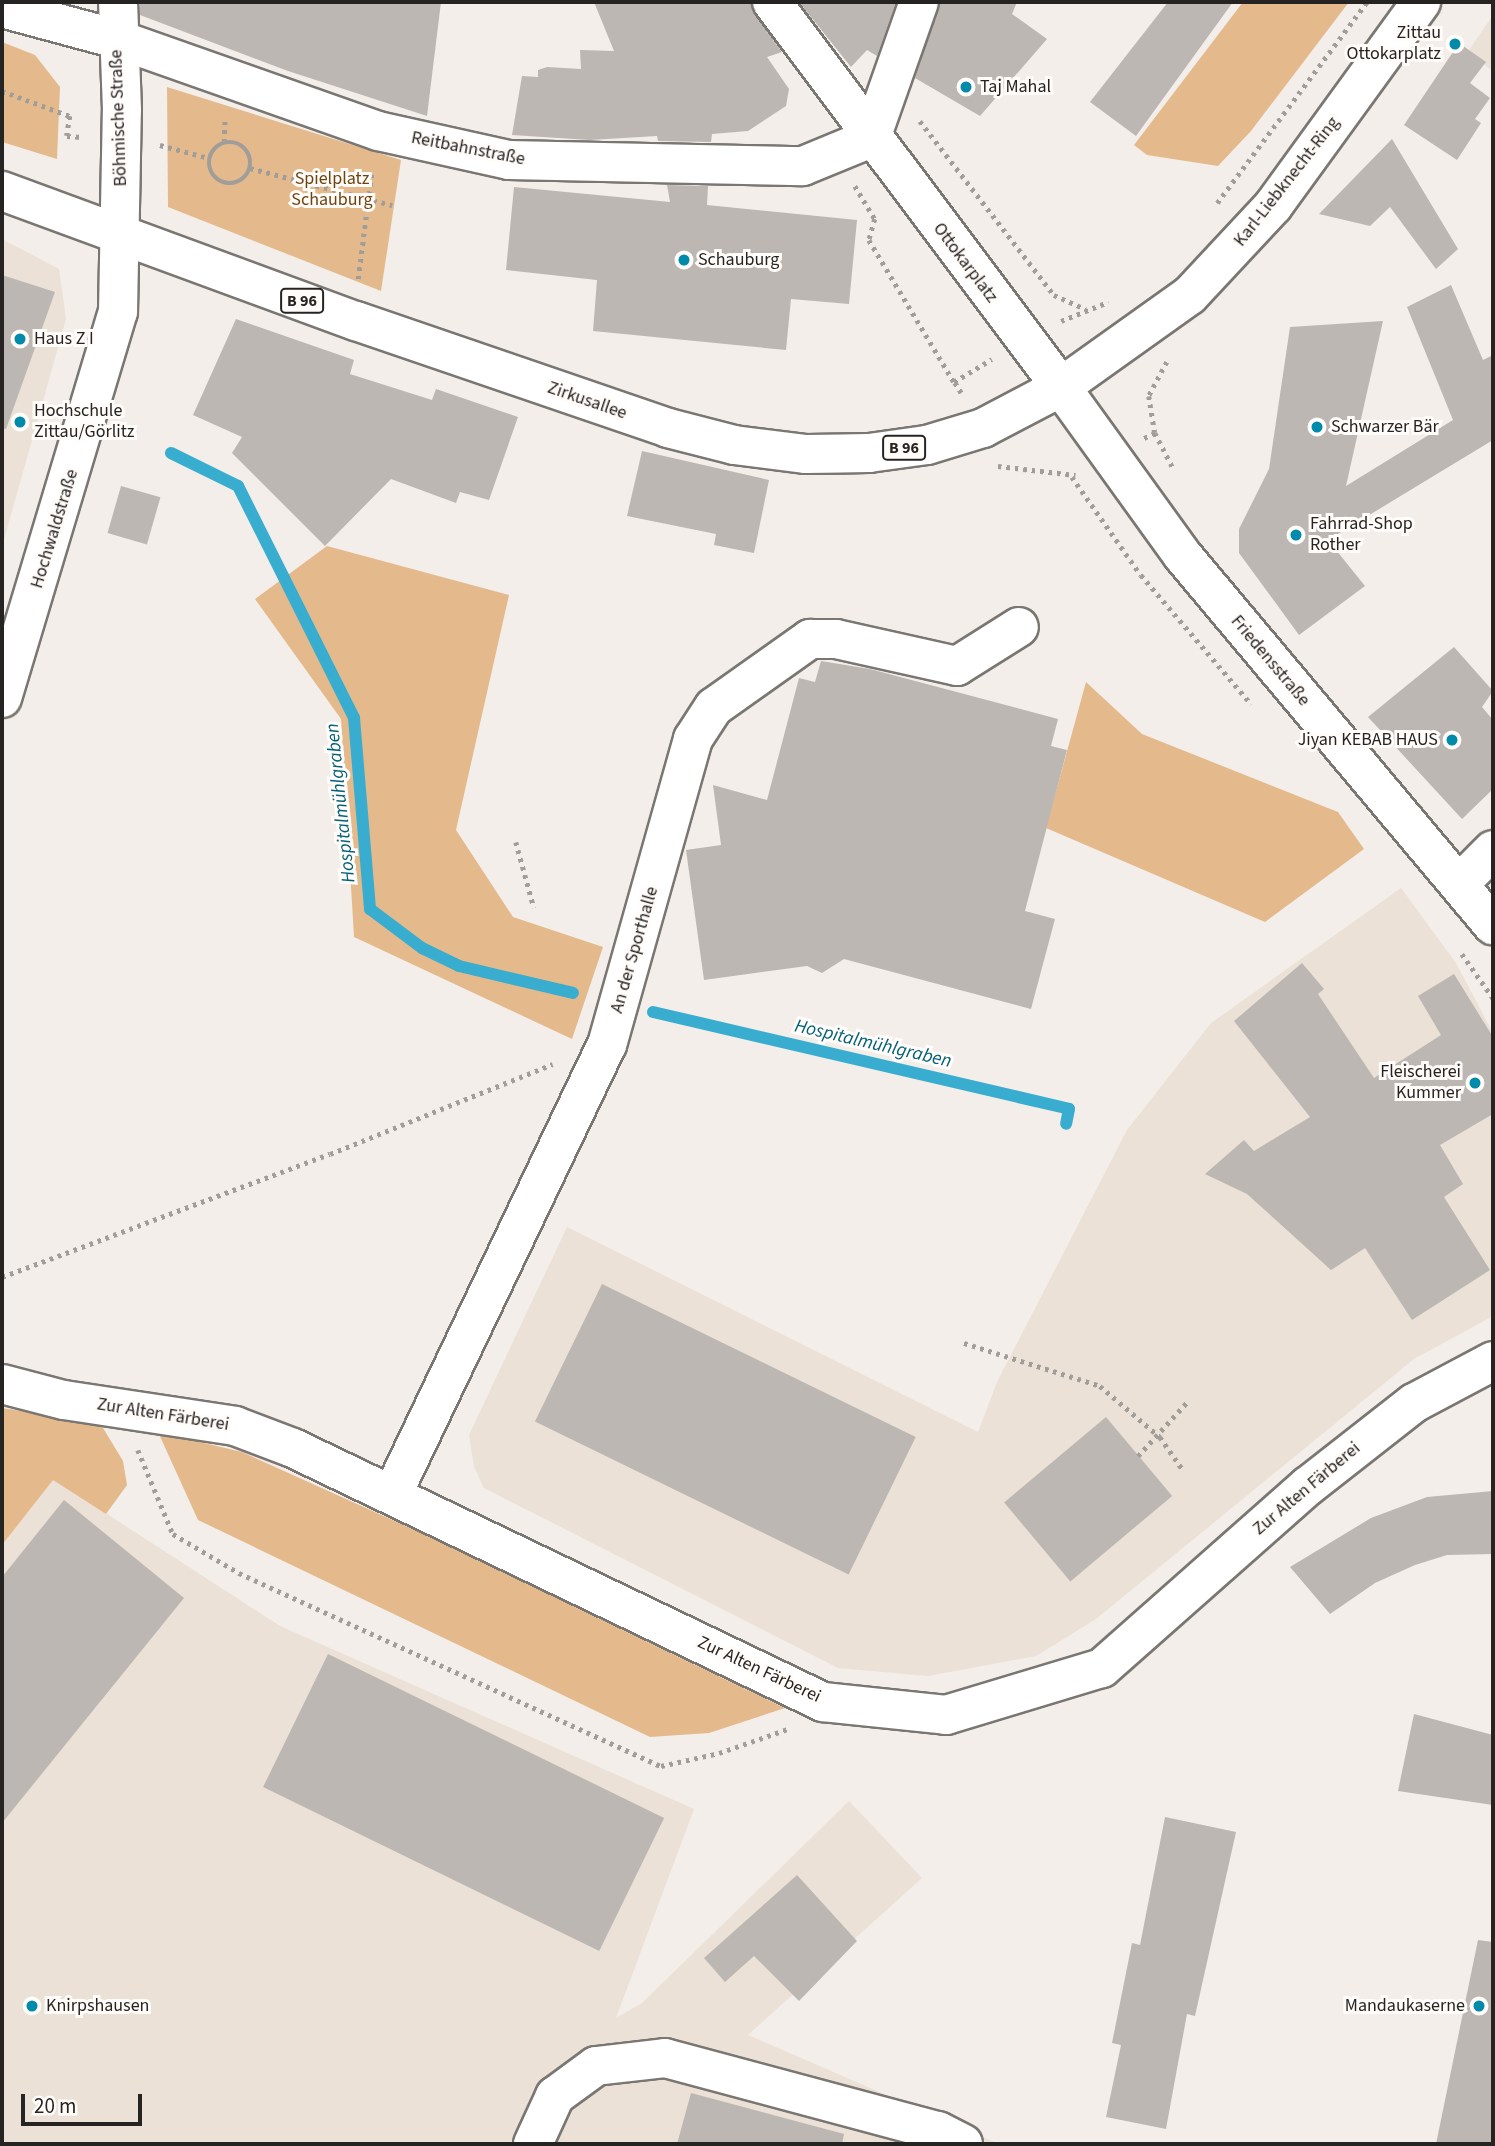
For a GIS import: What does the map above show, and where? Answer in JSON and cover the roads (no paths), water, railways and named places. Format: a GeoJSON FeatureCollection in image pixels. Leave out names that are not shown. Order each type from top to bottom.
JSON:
{"type":"FeatureCollection","features":[{"type":"Feature","properties":{"kind":"street","name":"Böhmische Straße"},"geometry":{"type":"LineString","coordinates":[[118,2],[121,235]]}},
{"type":"Feature","properties":{"kind":"street","name":"Ottokarplatz"},"geometry":{"type":"LineString","coordinates":[[772,2],[871,138],[1061,387]]}},
{"type":"Feature","properties":{"kind":"street"},"geometry":{"type":"LineString","coordinates":[[871,138],[919,2]]}},
{"type":"Feature","properties":{"kind":"street","name":"Karl-Liebknecht-Ring"},"geometry":{"type":"LineString","coordinates":[[1061,387],[1190,295],[1233,252],[1273,206],[1420,2]]}},
{"type":"Feature","properties":{"kind":"street","name":"Reitbahnstraße"},"geometry":{"type":"LineString","coordinates":[[2,8],[117,39],[378,131],[509,160],[803,166],[871,138]]}},
{"type":"Feature","properties":{"kind":"street","name":"B 96"},"geometry":{"type":"LineString","coordinates":[[2,191],[121,235]]}},
{"type":"Feature","properties":{"kind":"street","name":"Zirkusallee"},"geometry":{"type":"LineString","coordinates":[[121,235],[599,405],[734,445],[806,454],[869,453],[928,444],[983,428],[1061,387]]}},
{"type":"Feature","properties":{"kind":"street","name":"Hochwaldstraße"},"geometry":{"type":"LineString","coordinates":[[2,698],[111,342],[121,282],[121,235]]}},
{"type":"Feature","properties":{"kind":"street","name":"Friedensstraße"},"geometry":{"type":"LineString","coordinates":[[1061,387],[1183,556],[1461,883],[1493,925]]}},
{"type":"Feature","properties":{"kind":"street","name":"An der Sporthalle"},"geometry":{"type":"LineString","coordinates":[[392,1495],[607,1045],[693,739],[713,707],[810,639],[836,639],[957,666],[1019,627]]}},
{"type":"Feature","properties":{"kind":"street"},"geometry":{"type":"LineString","coordinates":[[1461,883],[1493,850]]}},
{"type":"Feature","properties":{"kind":"street","name":"Zur Alten Färberei"},"geometry":{"type":"LineString","coordinates":[[2,1384],[64,1400],[235,1426],[392,1495],[823,1702],[946,1715],[1102,1668],[1308,1486],[1414,1402],[1493,1361]]}},
{"type":"Feature","properties":{"kind":"street"},"geometry":{"type":"LineString","coordinates":[[533,2144],[555,2096],[596,2066],[665,2058],[938,2131],[962,2144]]}},
{"type":"Feature","properties":{"kind":"waterway","name":"Hospitalmühlgraben"},"geometry":{"type":"LineString","coordinates":[[171,453],[238,486],[354,718],[370,909],[422,948],[459,966],[573,993]]}},
{"type":"Feature","properties":{"kind":"waterway","name":"Hospitalmühlgraben"},"geometry":{"type":"LineString","coordinates":[[653,1012],[1069,1109],[1066,1124]]}},
{"type":"Feature","properties":{"kind":"place","name":"Zittau Ottokarplatz"},"geometry":{"type":"Point","coordinates":[1455,44]}},
{"type":"Feature","properties":{"kind":"place","name":"Taj Mahal"},"geometry":{"type":"Point","coordinates":[966,87]}},
{"type":"Feature","properties":{"kind":"place","name":"Schauburg"},"geometry":{"type":"Point","coordinates":[684,260]}},
{"type":"Feature","properties":{"kind":"place","name":"Haus Z I"},"geometry":{"type":"Point","coordinates":[20,339]}},
{"type":"Feature","properties":{"kind":"place","name":"Hochschule Zittau/Görlitz"},"geometry":{"type":"Point","coordinates":[20,422]}},
{"type":"Feature","properties":{"kind":"place","name":"Schwarzer Bär"},"geometry":{"type":"Point","coordinates":[1317,427]}},
{"type":"Feature","properties":{"kind":"place","name":"Fahrrad-Shop Rother"},"geometry":{"type":"Point","coordinates":[1296,535]}},
{"type":"Feature","properties":{"kind":"place","name":"Jiyan KEBAB HAUS"},"geometry":{"type":"Point","coordinates":[1452,740]}},
{"type":"Feature","properties":{"kind":"place","name":"Fleischerei Kummer"},"geometry":{"type":"Point","coordinates":[1475,1083]}},
{"type":"Feature","properties":{"kind":"place","name":"Knirpshausen"},"geometry":{"type":"Point","coordinates":[32,2006]}},
{"type":"Feature","properties":{"kind":"place","name":"Mandaukaserne"},"geometry":{"type":"Point","coordinates":[1479,2006]}},
{"type":"Feature","properties":{"kind":"park label","name":"Spielplatz Schauburg"},"geometry":{"type":"Point","coordinates":[332,190]}}]}
